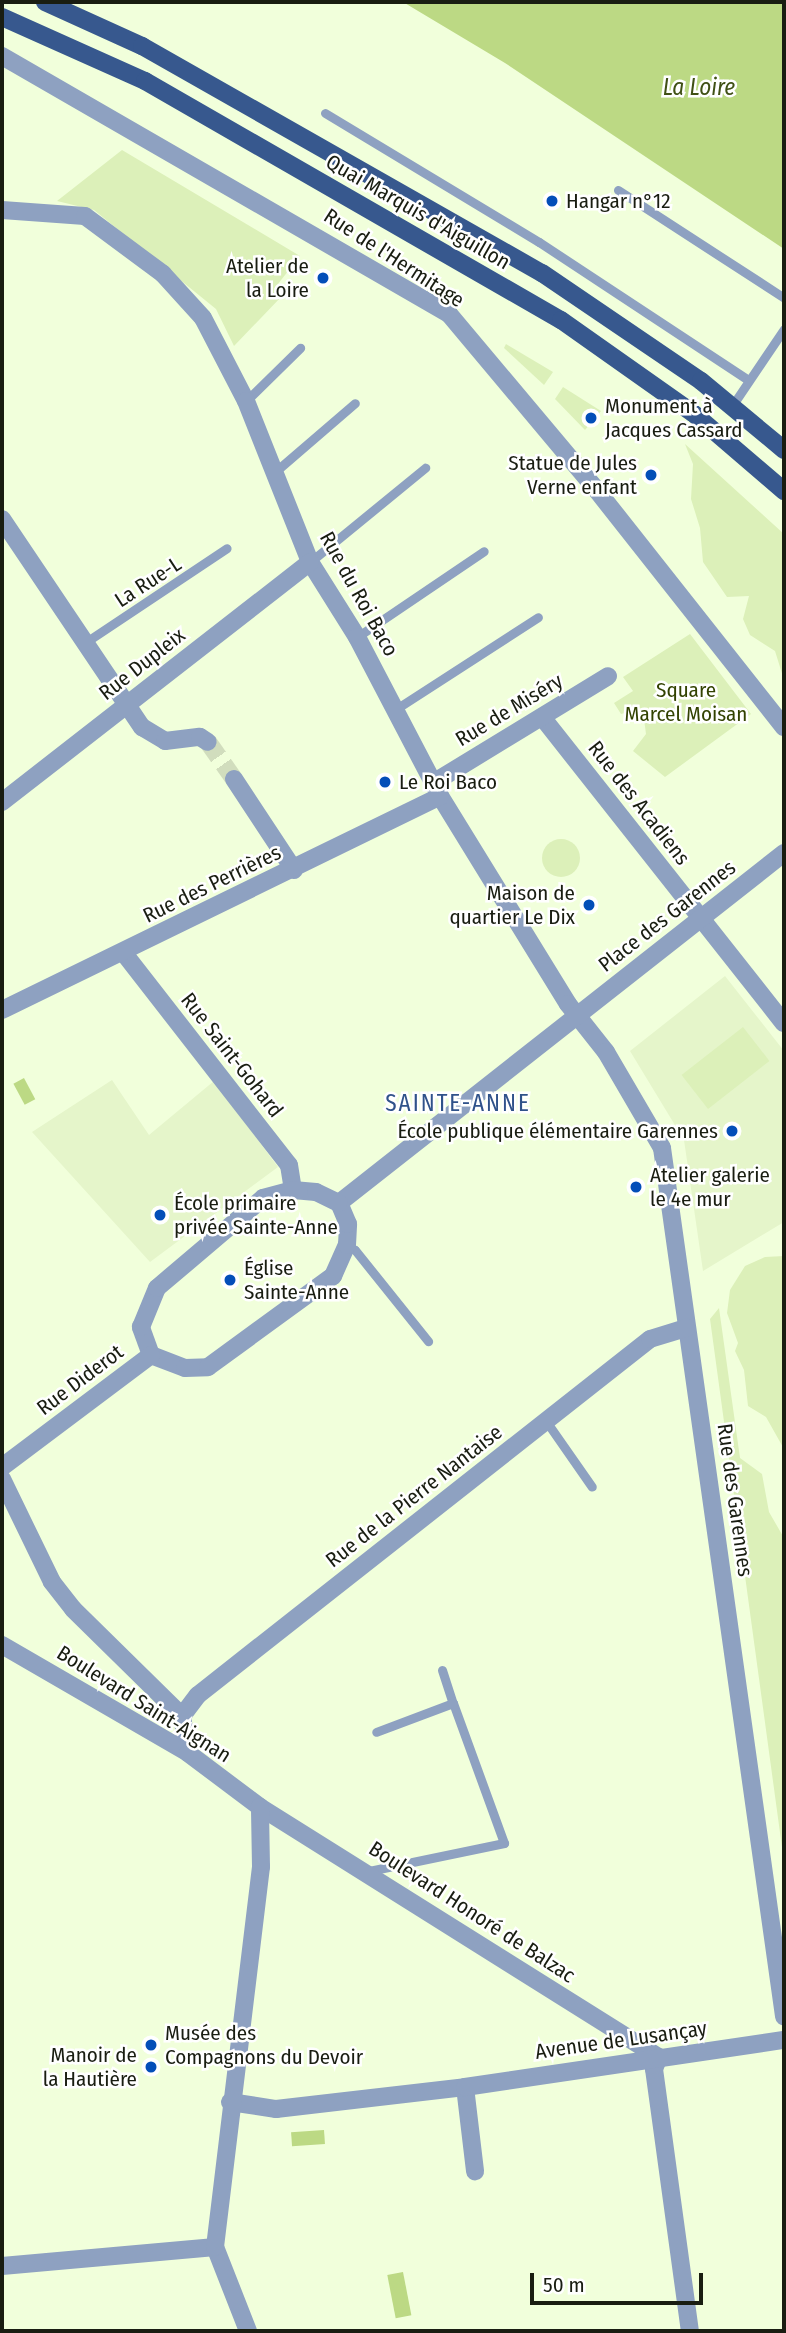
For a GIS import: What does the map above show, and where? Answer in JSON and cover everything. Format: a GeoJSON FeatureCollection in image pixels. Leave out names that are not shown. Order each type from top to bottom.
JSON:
{"type":"FeatureCollection","features":[{"type":"Feature","properties":{"kind":"main road","name":"Quai Marquis d'Aiguillon"},"geometry":{"type":"LineString","coordinates":[[46,2],[142,46],[542,273],[732,406],[784,450]]}},
{"type":"Feature","properties":{"kind":"main road","name":"Quai Marquis d'Aiguillon"},"geometry":{"type":"LineString","coordinates":[[2,17],[145,81],[549,313],[646,378],[784,491]]}},
{"type":"Feature","properties":{"kind":"main road"},"geometry":{"type":"LineString","coordinates":[[738,451],[758,428]]}},
{"type":"Feature","properties":{"kind":"street","name":"Rue de l'Hermitage"},"geometry":{"type":"LineString","coordinates":[[2,56],[449,314],[595,488],[784,727]]}},
{"type":"Feature","properties":{"kind":"street","name":"Rue du Roi Baco"},"geometry":{"type":"LineString","coordinates":[[2,210],[85,216],[163,274],[203,318],[246,401],[310,562],[357,637],[437,790],[578,1014]]}},
{"type":"Feature","properties":{"kind":"street"},"geometry":{"type":"LineString","coordinates":[[2,519],[127,705],[151,736],[173,742],[200,737],[208,742]]}},
{"type":"Feature","properties":{"kind":"street","name":"Rue Dupleix"},"geometry":{"type":"LineString","coordinates":[[2,803],[310,562]]}},
{"type":"Feature","properties":{"kind":"street","name":"Rue de Miséry"},"geometry":{"type":"LineString","coordinates":[[437,790],[542,717],[608,676]]}},
{"type":"Feature","properties":{"kind":"street","name":"Rue des Acadiens"},"geometry":{"type":"LineString","coordinates":[[542,717],[784,1023]]}},
{"type":"Feature","properties":{"kind":"street"},"geometry":{"type":"LineString","coordinates":[[234,779],[294,870]]}},
{"type":"Feature","properties":{"kind":"street","name":"Rue des Perrières"},"geometry":{"type":"LineString","coordinates":[[2,1010],[294,870],[437,790]]}},
{"type":"Feature","properties":{"kind":"street","name":"Place des Garennes"},"geometry":{"type":"LineString","coordinates":[[339,1203],[784,853]]}},
{"type":"Feature","properties":{"kind":"street","name":"Rue Saint-Gohard"},"geometry":{"type":"LineString","coordinates":[[124,951],[289,1165],[293,1190]]}},
{"type":"Feature","properties":{"kind":"street","name":"Rue des Garennes"},"geometry":{"type":"LineString","coordinates":[[578,1014],[606,1052],[662,1148],[784,2016]]}},
{"type":"Feature","properties":{"kind":"street"},"geometry":{"type":"LineString","coordinates":[[293,1190],[316,1192],[339,1203],[348,1224],[347,1245],[333,1276],[208,1367],[185,1368],[151,1355],[141,1327],[157,1288],[263,1198],[293,1190]]}},
{"type":"Feature","properties":{"kind":"street","name":"Rue de la Pierre Nantaise"},"geometry":{"type":"LineString","coordinates":[[182,1716],[198,1695],[650,1339],[686,1328]]}},
{"type":"Feature","properties":{"kind":"street","name":"Rue Diderot"},"geometry":{"type":"LineString","coordinates":[[2,1467],[151,1355]]}},
{"type":"Feature","properties":{"kind":"street"},"geometry":{"type":"LineString","coordinates":[[2,1479],[52,1582],[73,1609],[182,1716],[188,1754]]}},
{"type":"Feature","properties":{"kind":"street","name":"Boulevard Saint-Aignan"},"geometry":{"type":"LineString","coordinates":[[2,1645],[188,1754],[260,1807]]}},
{"type":"Feature","properties":{"kind":"street"},"geometry":{"type":"LineString","coordinates":[[248,2331],[215,2247],[230,2102],[261,1867],[260,1807]]}},
{"type":"Feature","properties":{"kind":"street","name":"Boulevard Honoré de Balzac"},"geometry":{"type":"LineString","coordinates":[[260,1807],[369,1871],[659,2057]]}},
{"type":"Feature","properties":{"kind":"street","name":"Avenue de Lusançay"},"geometry":{"type":"LineString","coordinates":[[230,2102],[276,2109],[465,2087],[784,2039]]}},
{"type":"Feature","properties":{"kind":"street"},"geometry":{"type":"LineString","coordinates":[[659,2057],[654,2068],[690,2331]]}},
{"type":"Feature","properties":{"kind":"street"},"geometry":{"type":"LineString","coordinates":[[465,2087],[475,2171]]}},
{"type":"Feature","properties":{"kind":"street"},"geometry":{"type":"LineString","coordinates":[[2,2266],[215,2247]]}},
{"type":"Feature","properties":{"kind":"lane"},"geometry":{"type":"LineString","coordinates":[[325,113],[539,242],[748,380]]}},
{"type":"Feature","properties":{"kind":"lane"},"geometry":{"type":"LineString","coordinates":[[618,190],[784,298]]}},
{"type":"Feature","properties":{"kind":"lane"},"geometry":{"type":"LineString","coordinates":[[732,406],[784,329]]}},
{"type":"Feature","properties":{"kind":"lane"},"geometry":{"type":"LineString","coordinates":[[246,401],[300,348]]}},
{"type":"Feature","properties":{"kind":"lane"},"geometry":{"type":"LineString","coordinates":[[276,471],[355,403]]}},
{"type":"Feature","properties":{"kind":"lane"},"geometry":{"type":"LineString","coordinates":[[310,562],[425,468]]}},
{"type":"Feature","properties":{"kind":"lane","name":"La Rue-L"},"geometry":{"type":"LineString","coordinates":[[86,642],[227,548]]}},
{"type":"Feature","properties":{"kind":"lane"},"geometry":{"type":"LineString","coordinates":[[357,637],[484,551]]}},
{"type":"Feature","properties":{"kind":"lane"},"geometry":{"type":"LineString","coordinates":[[396,709],[538,617]]}},
{"type":"Feature","properties":{"kind":"lane"},"geometry":{"type":"LineString","coordinates":[[347,1245],[355,1250],[428,1341]]}},
{"type":"Feature","properties":{"kind":"lane"},"geometry":{"type":"LineString","coordinates":[[546,1421],[592,1487]]}},
{"type":"Feature","properties":{"kind":"lane"},"geometry":{"type":"LineString","coordinates":[[369,1871],[504,1843],[442,1670]]}},
{"type":"Feature","properties":{"kind":"lane"},"geometry":{"type":"LineString","coordinates":[[376,1732],[453,1703]]}},
{"type":"Feature","properties":{"kind":"shaded area","name":"École publique élémentaire Garennes"},"geometry":{"type":"Polygon","coordinates":[[[725,976],[784,1051],[784,1222],[703,1271],[684,1140],[630,1051],[725,976]]]}},
{"type":"Feature","properties":{"kind":"shaded area","name":"École primaire privée Sainte-Anne"},"geometry":{"type":"Polygon","coordinates":[[[112,1080],[149,1135],[214,1081],[278,1167],[150,1262],[32,1132],[112,1080]]]}},
{"type":"Feature","properties":{"kind":"green space"},"geometry":{"type":"Polygon","coordinates":[[[122,150],[300,256],[274,289],[282,296],[234,346],[216,309],[94,210],[57,201],[122,150]]]}},
{"type":"Feature","properties":{"kind":"green space"},"geometry":{"type":"Polygon","coordinates":[[[506,344],[553,372],[544,385],[504,348],[506,344]]]}},
{"type":"Feature","properties":{"kind":"green space"},"geometry":{"type":"Polygon","coordinates":[[[563,387],[601,411],[585,430],[555,399],[563,387]]]}},
{"type":"Feature","properties":{"kind":"green space"},"geometry":{"type":"Polygon","coordinates":[[[685,444],[784,534],[784,680],[775,651],[750,635],[743,619],[749,596],[727,597],[703,562],[700,528],[691,499],[693,464],[685,444]]]}},
{"type":"Feature","properties":{"kind":"green space","name":"Square Marcel Moisan"},"geometry":{"type":"Polygon","coordinates":[[[690,634],[751,714],[665,777],[633,751],[646,734],[644,719],[632,711],[621,714],[614,703],[633,691],[623,677],[690,634]]]}},
{"type":"Feature","properties":{"kind":"green space"},"geometry":{"type":"Polygon","coordinates":[[[561,839],[574,845],[580,858],[574,871],[561,877],[548,871],[542,858],[548,845],[561,839]]]}},
{"type":"Feature","properties":{"kind":"green space"},"geometry":{"type":"Polygon","coordinates":[[[743,1027],[769,1061],[708,1109],[682,1075],[743,1027]]]}},
{"type":"Feature","properties":{"kind":"green space"},"geometry":{"type":"Polygon","coordinates":[[[784,1256],[784,1449],[766,1417],[748,1406],[744,1370],[735,1351],[738,1343],[727,1313],[730,1290],[745,1266],[765,1257],[784,1256]]]}},
{"type":"Feature","properties":{"kind":"green space"},"geometry":{"type":"Polygon","coordinates":[[[719,1308],[740,1458],[762,1474],[769,1512],[784,1538],[784,1862],[710,1319],[719,1308]]]}},
{"type":"Feature","properties":{"kind":"water","name":"La Loire"},"geometry":{"type":"Polygon","coordinates":[[[403,2],[784,2],[784,249],[505,63],[403,2]]]}},
{"type":"Feature","properties":{"kind":"water"},"geometry":{"type":"Polygon","coordinates":[[[24,1078],[35,1099],[25,1105],[13,1084],[24,1078]]]}},
{"type":"Feature","properties":{"kind":"water"},"geometry":{"type":"Polygon","coordinates":[[[324,2130],[325,2144],[292,2146],[291,2132],[324,2130]]]}},
{"type":"Feature","properties":{"kind":"water"},"geometry":{"type":"Polygon","coordinates":[[[403,2272],[411,2315],[396,2318],[387,2275],[403,2272]]]}},
{"type":"Feature","properties":{"kind":"tunnel"},"geometry":{"type":"LineString","coordinates":[[208,742],[234,779]]}},
{"type":"Feature","properties":{"kind":"place","name":"Hangar n°12"},"geometry":{"type":"Point","coordinates":[552,201]}},
{"type":"Feature","properties":{"kind":"place","name":"Atelier de la Loire"},"geometry":{"type":"Point","coordinates":[323,278]}},
{"type":"Feature","properties":{"kind":"place","name":"Monument à Jacques Cassard"},"geometry":{"type":"Point","coordinates":[591,418]}},
{"type":"Feature","properties":{"kind":"place","name":"Statue de Jules Verne enfant"},"geometry":{"type":"Point","coordinates":[651,475]}},
{"type":"Feature","properties":{"kind":"place","name":"Le Roi Baco"},"geometry":{"type":"Point","coordinates":[385,782]}},
{"type":"Feature","properties":{"kind":"place","name":"Maison de quartier Le Dix"},"geometry":{"type":"Point","coordinates":[589,905]}},
{"type":"Feature","properties":{"kind":"place","name":"École publique élémentaire Garennes"},"geometry":{"type":"Point","coordinates":[732,1131]}},
{"type":"Feature","properties":{"kind":"place","name":"Atelier galerie le 4e mur"},"geometry":{"type":"Point","coordinates":[636,1187]}},
{"type":"Feature","properties":{"kind":"place","name":"École primaire privée Sainte-Anne"},"geometry":{"type":"Point","coordinates":[160,1215]}},
{"type":"Feature","properties":{"kind":"place","name":"Église Sainte-Anne"},"geometry":{"type":"Point","coordinates":[230,1280]}},
{"type":"Feature","properties":{"kind":"place","name":"Musée des Compagnons du Devoir"},"geometry":{"type":"Point","coordinates":[151,2045]}},
{"type":"Feature","properties":{"kind":"place","name":"Manoir de la Hautière"},"geometry":{"type":"Point","coordinates":[151,2067]}},
{"type":"Feature","properties":{"kind":"district","name":"SAINTE-ANNE"},"geometry":{"type":"Point","coordinates":[458,1103]}}]}
